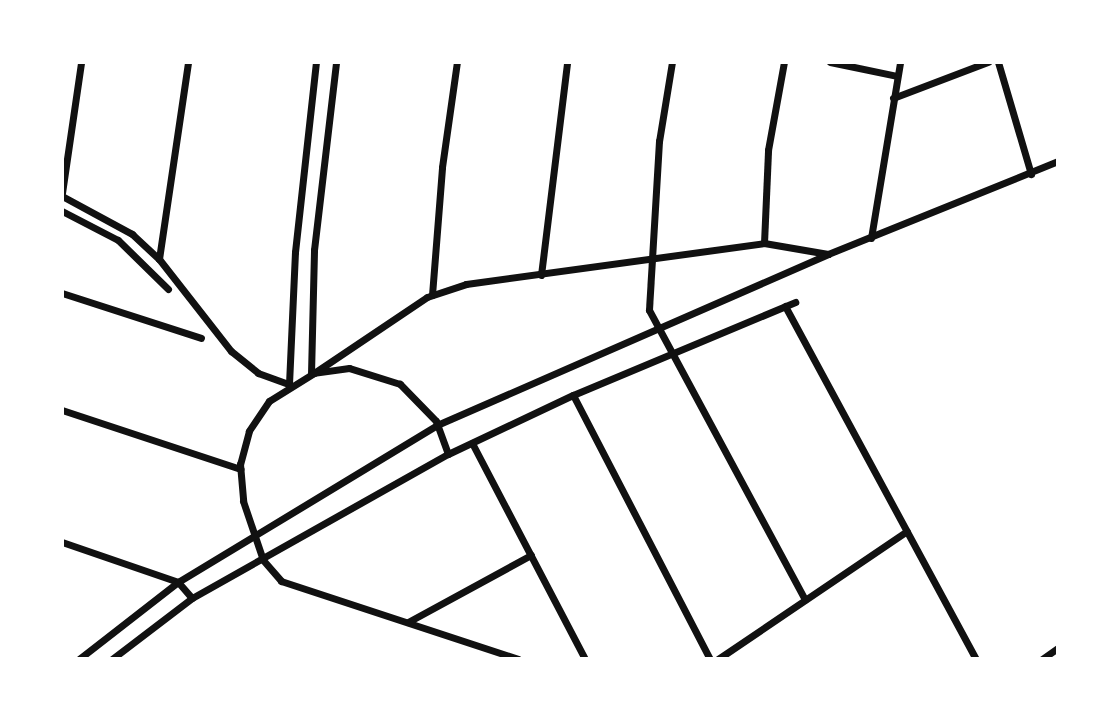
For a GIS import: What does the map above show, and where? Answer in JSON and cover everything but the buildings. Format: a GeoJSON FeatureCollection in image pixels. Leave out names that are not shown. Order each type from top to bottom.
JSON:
{"type":"FeatureCollection","features":[{"type":"Feature","properties":{"kind":"street"},"geometry":{"type":"LineString","coordinates":[[81,62],[62,195],[117,223],[159,259],[231,351],[258,373],[289,384]]}},
{"type":"Feature","properties":{"kind":"street"},"geometry":{"type":"LineString","coordinates":[[159,259],[188,62]]}},
{"type":"Feature","properties":{"kind":"street"},"geometry":{"type":"LineString","coordinates":[[289,384],[295,252],[316,62]]}},
{"type":"Feature","properties":{"kind":"street"},"geometry":{"type":"LineString","coordinates":[[312,373],[314,250],[336,62]]}},
{"type":"Feature","properties":{"kind":"street"},"geometry":{"type":"LineString","coordinates":[[432,295],[457,62]]}},
{"type":"Feature","properties":{"kind":"street"},"geometry":{"type":"LineString","coordinates":[[541,275],[567,62]]}},
{"type":"Feature","properties":{"kind":"street"},"geometry":{"type":"LineString","coordinates":[[672,62],[659,141],[649,310],[675,352],[805,600]]}},
{"type":"Feature","properties":{"kind":"street"},"geometry":{"type":"LineString","coordinates":[[764,243],[768,150],[784,62]]}},
{"type":"Feature","properties":{"kind":"street"},"geometry":{"type":"LineString","coordinates":[[830,62],[897,76]]}},
{"type":"Feature","properties":{"kind":"street"},"geometry":{"type":"LineString","coordinates":[[871,238],[900,62]]}},
{"type":"Feature","properties":{"kind":"street"},"geometry":{"type":"LineString","coordinates":[[893,98],[988,62]]}},
{"type":"Feature","properties":{"kind":"street"},"geometry":{"type":"LineString","coordinates":[[998,62],[1031,174]]}},
{"type":"Feature","properties":{"kind":"street"},"geometry":{"type":"LineString","coordinates":[[79,659],[178,582],[437,425],[658,325],[1058,161]]}},
{"type":"Feature","properties":{"kind":"street"},"geometry":{"type":"LineString","coordinates":[[62,211],[118,240],[168,289]]}},
{"type":"Feature","properties":{"kind":"street"},"geometry":{"type":"LineString","coordinates":[[518,659],[281,581],[263,560],[254,535],[240,469],[257,415],[289,384],[312,373],[432,295],[466,284],[764,243],[828,254]]}},
{"type":"Feature","properties":{"kind":"street"},"geometry":{"type":"LineString","coordinates":[[62,293],[201,338]]}},
{"type":"Feature","properties":{"kind":"street"},"geometry":{"type":"LineString","coordinates":[[112,659],[192,598],[448,454],[573,395],[795,302]]}},
{"type":"Feature","properties":{"kind":"street"},"geometry":{"type":"LineString","coordinates":[[785,306],[976,659]]}},
{"type":"Feature","properties":{"kind":"street"},"geometry":{"type":"LineString","coordinates":[[312,373],[349,368],[384,376],[414,394],[437,425],[448,454]]}},
{"type":"Feature","properties":{"kind":"street"},"geometry":{"type":"LineString","coordinates":[[573,395],[710,659]]}},
{"type":"Feature","properties":{"kind":"street"},"geometry":{"type":"LineString","coordinates":[[62,410],[240,469]]}},
{"type":"Feature","properties":{"kind":"street"},"geometry":{"type":"LineString","coordinates":[[472,443],[585,659]]}},
{"type":"Feature","properties":{"kind":"street"},"geometry":{"type":"LineString","coordinates":[[718,659],[907,531]]}},
{"type":"Feature","properties":{"kind":"street"},"geometry":{"type":"LineString","coordinates":[[62,542],[178,582],[192,598]]}},
{"type":"Feature","properties":{"kind":"street"},"geometry":{"type":"LineString","coordinates":[[408,622],[531,555]]}},
{"type":"Feature","properties":{"kind":"street"},"geometry":{"type":"LineString","coordinates":[[1042,659],[1058,648]]}}]}
